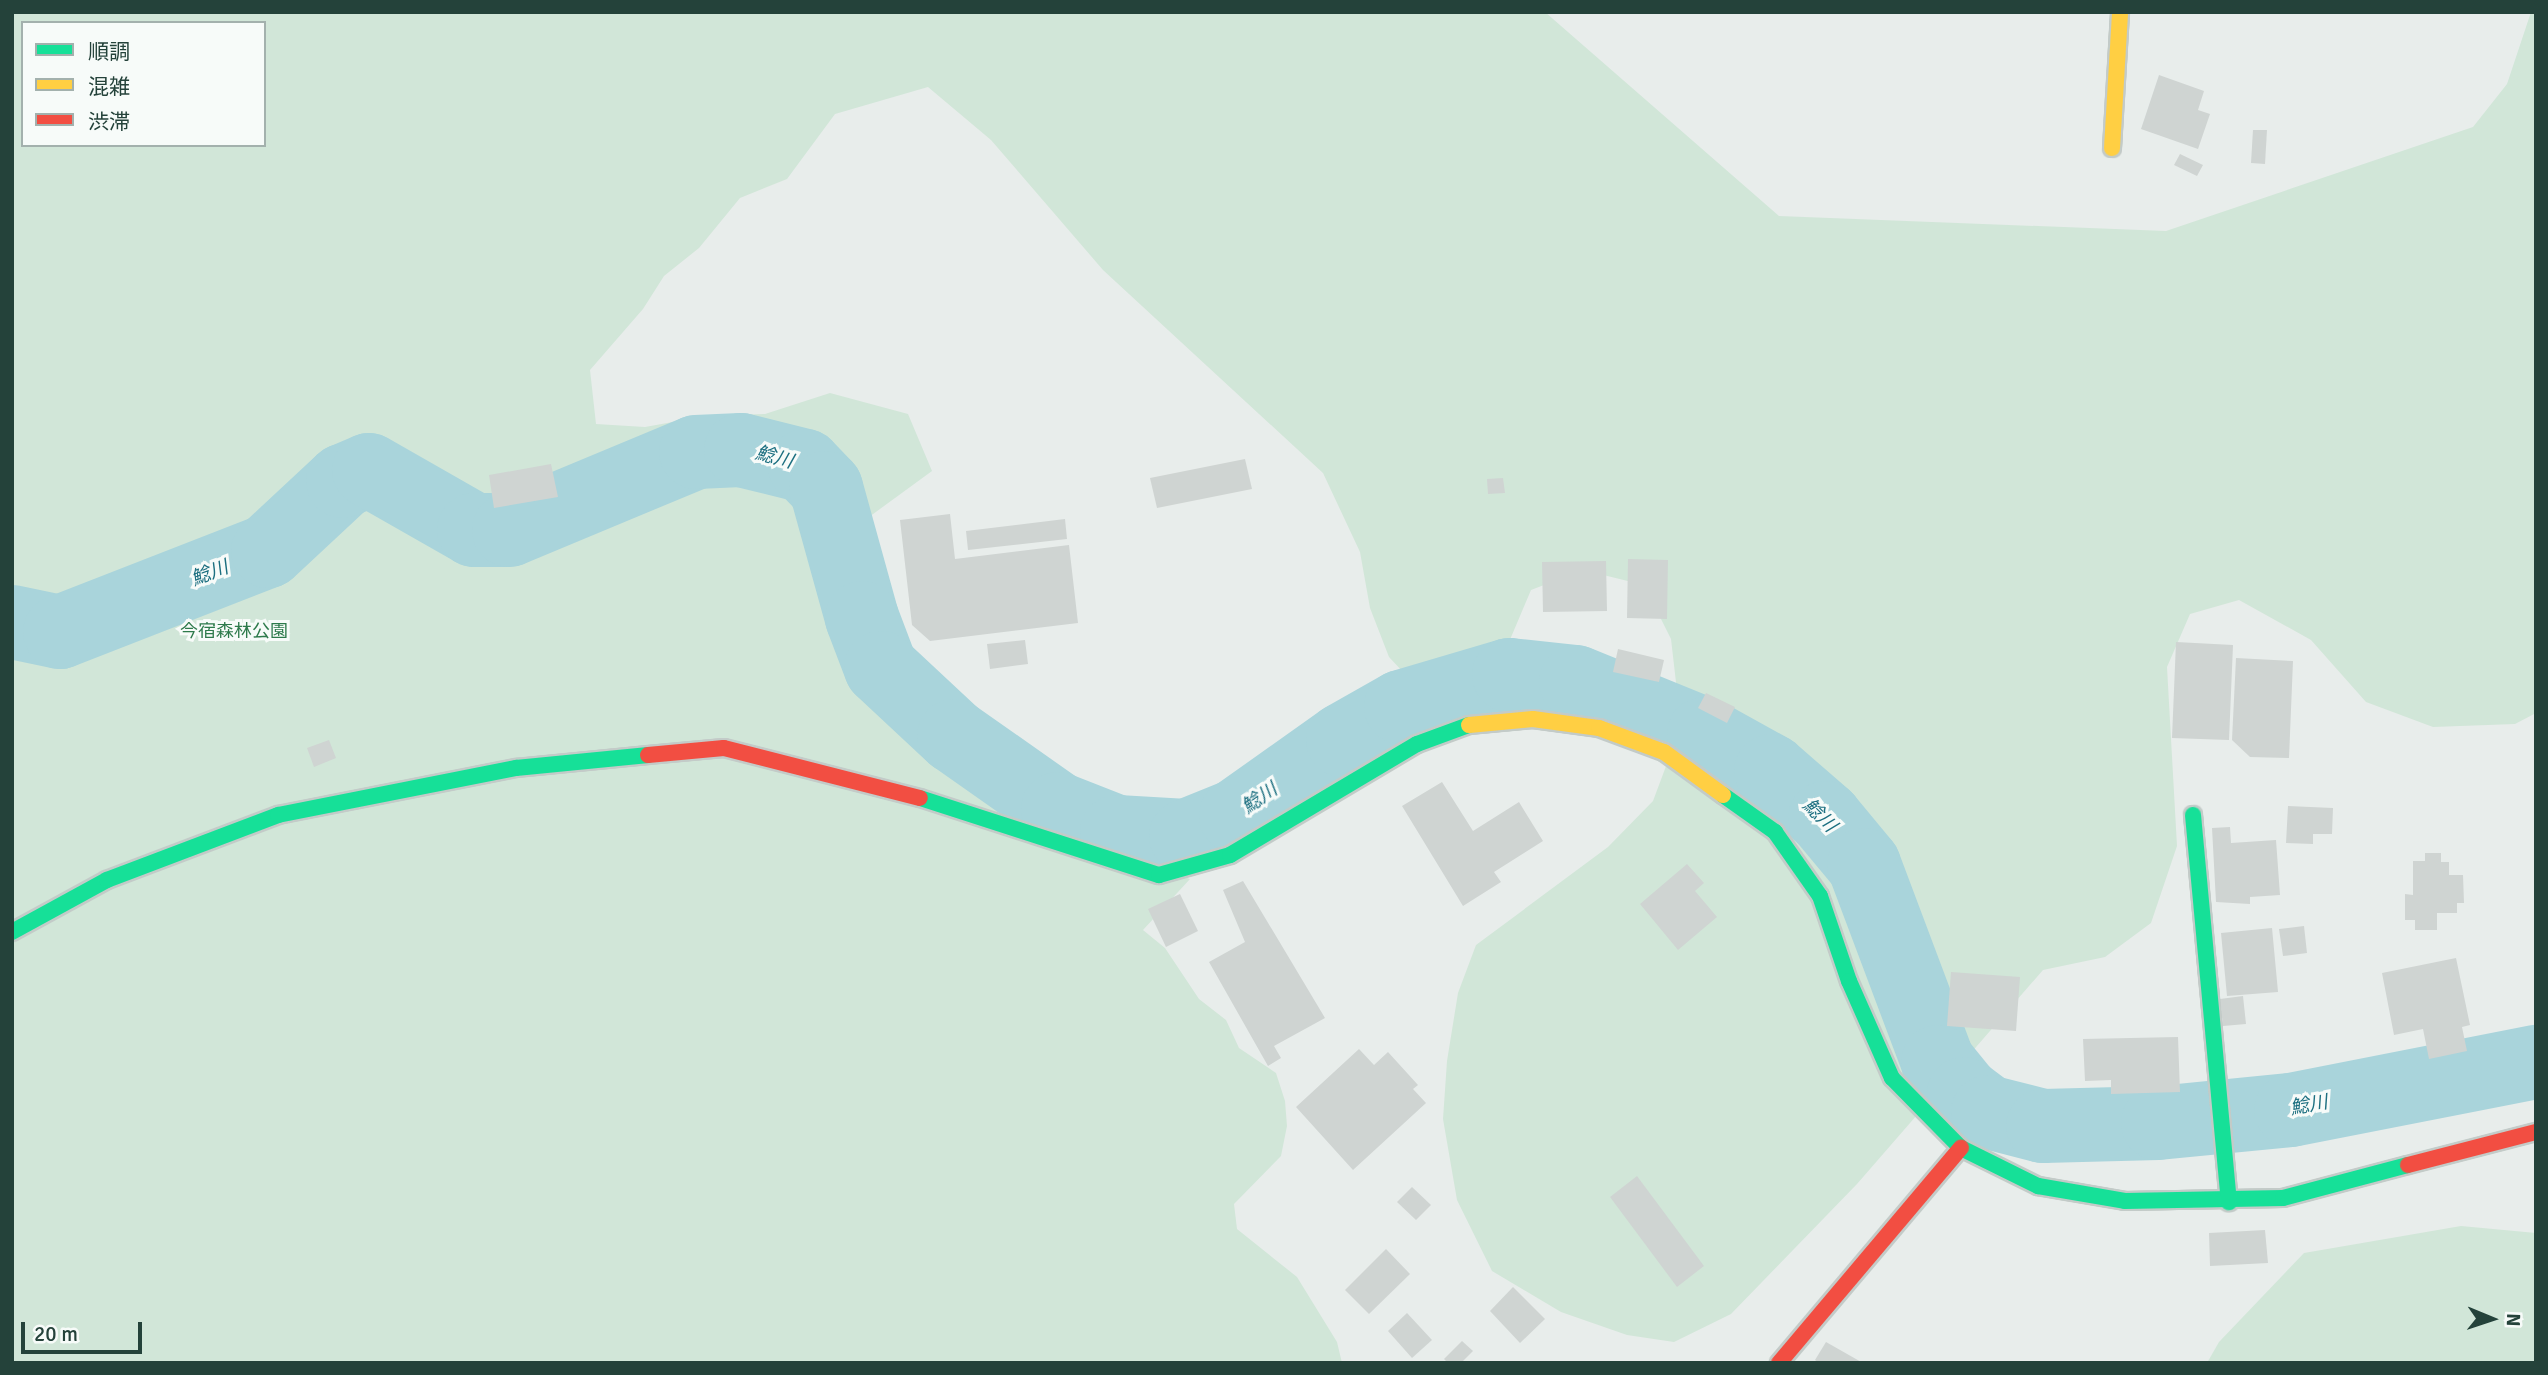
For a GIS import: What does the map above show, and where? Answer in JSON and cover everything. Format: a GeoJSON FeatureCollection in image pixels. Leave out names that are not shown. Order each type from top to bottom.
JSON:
{"type":"FeatureCollection","features":[{"type":"Feature","properties":{"kind":"street"},"geometry":{"type":"LineString","coordinates":[[2112,148],[2120,12]]}},
{"type":"Feature","properties":{"kind":"street"},"geometry":{"type":"LineString","coordinates":[[12,932],[107,880],[278,816],[516,768],[724,748],[908,794],[1159,875],[1230,855],[1417,744],[1477,722],[1533,719],[1600,728],[1664,752],[1775,832],[1820,896],[1849,981],[1892,1078],[1961,1148],[2038,1186],[2125,1201],[2229,1202],[2283,1198],[2536,1132]]}},
{"type":"Feature","properties":{"kind":"street"},"geometry":{"type":"LineString","coordinates":[[2193,815],[2229,1202]]}},
{"type":"Feature","properties":{"kind":"street"},"geometry":{"type":"LineString","coordinates":[[1779,1363],[1961,1148]]}},
{"type":"Feature","properties":{"kind":"green space","name":"今宿森林公園"},"geometry":{"type":"Polygon","coordinates":[[[12,12],[1545,12],[1779,216],[2166,231],[2473,127],[2507,84],[2531,12],[2536,12],[2536,713],[2515,724],[2433,727],[2366,702],[2311,640],[2239,600],[2190,614],[2167,667],[2177,846],[2151,923],[2105,957],[2043,970],[1857,1184],[1731,1314],[1674,1342],[1627,1335],[1561,1312],[1492,1271],[1457,1200],[1443,1119],[1447,1061],[1458,993],[1476,945],[1608,847],[1653,801],[1681,726],[1671,639],[1644,585],[1583,570],[1531,590],[1493,680],[1418,688],[1389,657],[1370,608],[1360,552],[1323,473],[1103,270],[991,140],[928,87],[835,114],[787,179],[740,198],[699,248],[664,276],[643,309],[590,370],[596,424],[645,427],[706,416],[765,414],[830,393],[908,414],[932,471],[869,517],[870,572],[895,644],[987,740],[1042,770],[1076,807],[1133,822],[1136,858],[1190,879],[1143,930],[1165,948],[1199,999],[1226,1020],[1239,1048],[1276,1073],[1285,1101],[1287,1126],[1281,1156],[1234,1204],[1237,1229],[1297,1277],[1337,1342],[1342,1363],[12,1363],[12,12]]]}},
{"type":"Feature","properties":{"kind":"green space"},"geometry":{"type":"Polygon","coordinates":[[[2461,1226],[2536,1233],[2536,1363],[2207,1363],[2219,1342],[2304,1253],[2461,1226]]]}},
{"type":"Feature","properties":{"kind":"building"},"geometry":{"type":"Polygon","coordinates":[[[2159,75],[2204,91],[2198,110],[2210,114],[2198,149],[2141,129],[2159,75]]]}},
{"type":"Feature","properties":{"kind":"building"},"geometry":{"type":"Polygon","coordinates":[[[2253,130],[2267,130],[2265,164],[2251,163],[2253,130]]]}},
{"type":"Feature","properties":{"kind":"building"},"geometry":{"type":"Polygon","coordinates":[[[2180,154],[2203,165],[2197,176],[2174,165],[2180,154]]]}},
{"type":"Feature","properties":{"kind":"building"},"geometry":{"type":"Polygon","coordinates":[[[1245,459],[1252,489],[1157,508],[1150,478],[1245,459]]]}},
{"type":"Feature","properties":{"kind":"building"},"geometry":{"type":"Polygon","coordinates":[[[551,464],[558,497],[494,508],[489,475],[551,464]]]}},
{"type":"Feature","properties":{"kind":"building"},"geometry":{"type":"Polygon","coordinates":[[[1503,478],[1505,493],[1488,494],[1487,479],[1503,478]]]}},
{"type":"Feature","properties":{"kind":"building"},"geometry":{"type":"Polygon","coordinates":[[[950,514],[955,559],[1069,545],[1078,623],[930,641],[912,625],[900,520],[950,514]]]}},
{"type":"Feature","properties":{"kind":"building"},"geometry":{"type":"Polygon","coordinates":[[[1065,519],[1067,539],[968,550],[966,531],[1065,519]]]}},
{"type":"Feature","properties":{"kind":"building"},"geometry":{"type":"Polygon","coordinates":[[[1628,559],[1668,560],[1667,619],[1627,618],[1628,559]]]}},
{"type":"Feature","properties":{"kind":"building"},"geometry":{"type":"Polygon","coordinates":[[[1606,561],[1607,611],[1543,612],[1542,562],[1606,561]]]}},
{"type":"Feature","properties":{"kind":"building"},"geometry":{"type":"Polygon","coordinates":[[[1025,640],[1028,664],[990,669],[987,644],[1025,640]]]}},
{"type":"Feature","properties":{"kind":"building"},"geometry":{"type":"Polygon","coordinates":[[[2176,642],[2233,645],[2229,740],[2172,738],[2176,642]]]}},
{"type":"Feature","properties":{"kind":"building"},"geometry":{"type":"Polygon","coordinates":[[[1618,649],[1664,660],[1659,682],[1613,672],[1618,649]]]}},
{"type":"Feature","properties":{"kind":"building"},"geometry":{"type":"Polygon","coordinates":[[[2236,658],[2293,661],[2289,758],[2250,757],[2232,740],[2236,658]]]}},
{"type":"Feature","properties":{"kind":"building"},"geometry":{"type":"Polygon","coordinates":[[[1706,693],[1735,707],[1727,723],[1698,708],[1706,693]]]}},
{"type":"Feature","properties":{"kind":"building"},"geometry":{"type":"Polygon","coordinates":[[[329,740],[336,758],[314,767],[307,748],[329,740]]]}},
{"type":"Feature","properties":{"kind":"building"},"geometry":{"type":"Polygon","coordinates":[[[1442,782],[1473,831],[1519,802],[1543,841],[1494,872],[1501,882],[1463,906],[1402,806],[1442,782]]]}},
{"type":"Feature","properties":{"kind":"building"},"geometry":{"type":"Polygon","coordinates":[[[2288,806],[2333,808],[2332,834],[2313,834],[2313,844],[2286,843],[2288,806]]]}},
{"type":"Feature","properties":{"kind":"building"},"geometry":{"type":"Polygon","coordinates":[[[2230,827],[2231,843],[2276,840],[2280,895],[2250,897],[2250,904],[2216,902],[2212,828],[2230,827]]]}},
{"type":"Feature","properties":{"kind":"building"},"geometry":{"type":"Polygon","coordinates":[[[2425,853],[2441,853],[2441,862],[2449,862],[2449,875],[2463,875],[2464,903],[2457,903],[2457,913],[2437,913],[2437,930],[2415,930],[2415,920],[2405,920],[2405,894],[2413,895],[2413,861],[2425,861],[2425,853]]]}},
{"type":"Feature","properties":{"kind":"building"},"geometry":{"type":"Polygon","coordinates":[[[1687,864],[1704,883],[1695,891],[1717,917],[1678,950],[1640,904],[1687,864]]]}},
{"type":"Feature","properties":{"kind":"building"},"geometry":{"type":"Polygon","coordinates":[[[1243,881],[1325,1018],[1274,1046],[1281,1058],[1268,1066],[1209,962],[1245,942],[1223,890],[1243,881]]]}},
{"type":"Feature","properties":{"kind":"building"},"geometry":{"type":"Polygon","coordinates":[[[1180,894],[1198,931],[1166,947],[1148,909],[1180,894]]]}},
{"type":"Feature","properties":{"kind":"building"},"geometry":{"type":"Polygon","coordinates":[[[2304,926],[2307,953],[2283,956],[2279,929],[2304,926]]]}},
{"type":"Feature","properties":{"kind":"building"},"geometry":{"type":"Polygon","coordinates":[[[2272,928],[2278,992],[2227,996],[2221,933],[2272,928]]]}},
{"type":"Feature","properties":{"kind":"building"},"geometry":{"type":"Polygon","coordinates":[[[2456,958],[2470,1025],[2462,1027],[2467,1051],[2429,1059],[2423,1029],[2394,1035],[2382,973],[2456,958]]]}},
{"type":"Feature","properties":{"kind":"building"},"geometry":{"type":"Polygon","coordinates":[[[1951,972],[2020,977],[2016,1031],[1947,1026],[1951,972]]]}},
{"type":"Feature","properties":{"kind":"building"},"geometry":{"type":"Polygon","coordinates":[[[2243,996],[2246,1024],[2223,1026],[2220,999],[2243,996]]]}},
{"type":"Feature","properties":{"kind":"building"},"geometry":{"type":"Polygon","coordinates":[[[2178,1037],[2180,1092],[2111,1094],[2111,1080],[2085,1081],[2083,1039],[2178,1037]]]}},
{"type":"Feature","properties":{"kind":"building"},"geometry":{"type":"Polygon","coordinates":[[[1359,1049],[1374,1065],[1388,1052],[1418,1085],[1413,1089],[1426,1103],[1353,1170],[1296,1107],[1359,1049]]]}},
{"type":"Feature","properties":{"kind":"building"},"geometry":{"type":"Polygon","coordinates":[[[1637,1176],[1704,1266],[1677,1287],[1610,1197],[1637,1176]]]}},
{"type":"Feature","properties":{"kind":"building"},"geometry":{"type":"Polygon","coordinates":[[[1412,1187],[1431,1205],[1416,1220],[1397,1202],[1412,1187]]]}},
{"type":"Feature","properties":{"kind":"building"},"geometry":{"type":"Polygon","coordinates":[[[2265,1230],[2268,1263],[2210,1266],[2209,1233],[2265,1230]]]}},
{"type":"Feature","properties":{"kind":"building"},"geometry":{"type":"Polygon","coordinates":[[[1386,1249],[1410,1274],[1369,1314],[1345,1290],[1386,1249]]]}},
{"type":"Feature","properties":{"kind":"building"},"geometry":{"type":"Polygon","coordinates":[[[1513,1287],[1545,1319],[1520,1343],[1490,1311],[1513,1287]]]}},
{"type":"Feature","properties":{"kind":"building"},"geometry":{"type":"Polygon","coordinates":[[[1407,1313],[1432,1340],[1412,1358],[1388,1331],[1407,1313]]]}},
{"type":"Feature","properties":{"kind":"building"},"geometry":{"type":"Polygon","coordinates":[[[1462,1341],[1473,1351],[1461,1363],[1448,1363],[1444,1359],[1462,1341]]]}},
{"type":"Feature","properties":{"kind":"building"},"geometry":{"type":"Polygon","coordinates":[[[1826,1342],[1863,1363],[1819,1363],[1815,1360],[1826,1342]]]}},
{"type":"Feature","properties":{"kind":"waterway","name":"鯰川"},"geometry":{"type":"LineString","coordinates":[[12,622],[60,632],[268,551],[343,481],[369,470],[474,530],[509,530],[696,452],[741,450],[805,466],[826,488],[862,618],[881,668],[954,736],[1058,809],[1117,832],[1186,836],[1236,816],[1343,740],[1401,707],[1509,675],[1576,682],[1704,734],[1771,771],[1825,818],[1864,865],[1938,1062],[1964,1094],[1988,1112],[2043,1126],[2158,1123],[2291,1110],[2536,1062]]}},
{"type":"Feature","properties":{"kind":"traffic: fast"},"geometry":{"type":"LineString","coordinates":[[920,798],[1159,875],[1230,855],[1417,744],[1469,725]]}},
{"type":"Feature","properties":{"kind":"traffic: fast"},"geometry":{"type":"LineString","coordinates":[[12,932],[107,880],[278,815],[516,768],[648,755]]}},
{"type":"Feature","properties":{"kind":"traffic: fast"},"geometry":{"type":"LineString","coordinates":[[1723,795],[1775,832],[1820,896],[1849,981],[1892,1078],[1961,1148],[2038,1186],[2125,1201],[2283,1198],[2408,1165]]}},
{"type":"Feature","properties":{"kind":"traffic: fast"},"geometry":{"type":"LineString","coordinates":[[2193,815],[2229,1202]]}},
{"type":"Feature","properties":{"kind":"traffic: slow"},"geometry":{"type":"LineString","coordinates":[[2112,148],[2120,12]]}},
{"type":"Feature","properties":{"kind":"traffic: slow"},"geometry":{"type":"LineString","coordinates":[[1469,725],[1533,719],[1599,728],[1664,752],[1723,795]]}},
{"type":"Feature","properties":{"kind":"traffic: jam"},"geometry":{"type":"LineString","coordinates":[[648,755],[724,748],[920,798]]}},
{"type":"Feature","properties":{"kind":"traffic: jam"},"geometry":{"type":"LineString","coordinates":[[2408,1165],[2536,1132]]}},
{"type":"Feature","properties":{"kind":"traffic: jam"},"geometry":{"type":"LineString","coordinates":[[1779,1363],[1961,1148]]}}]}
